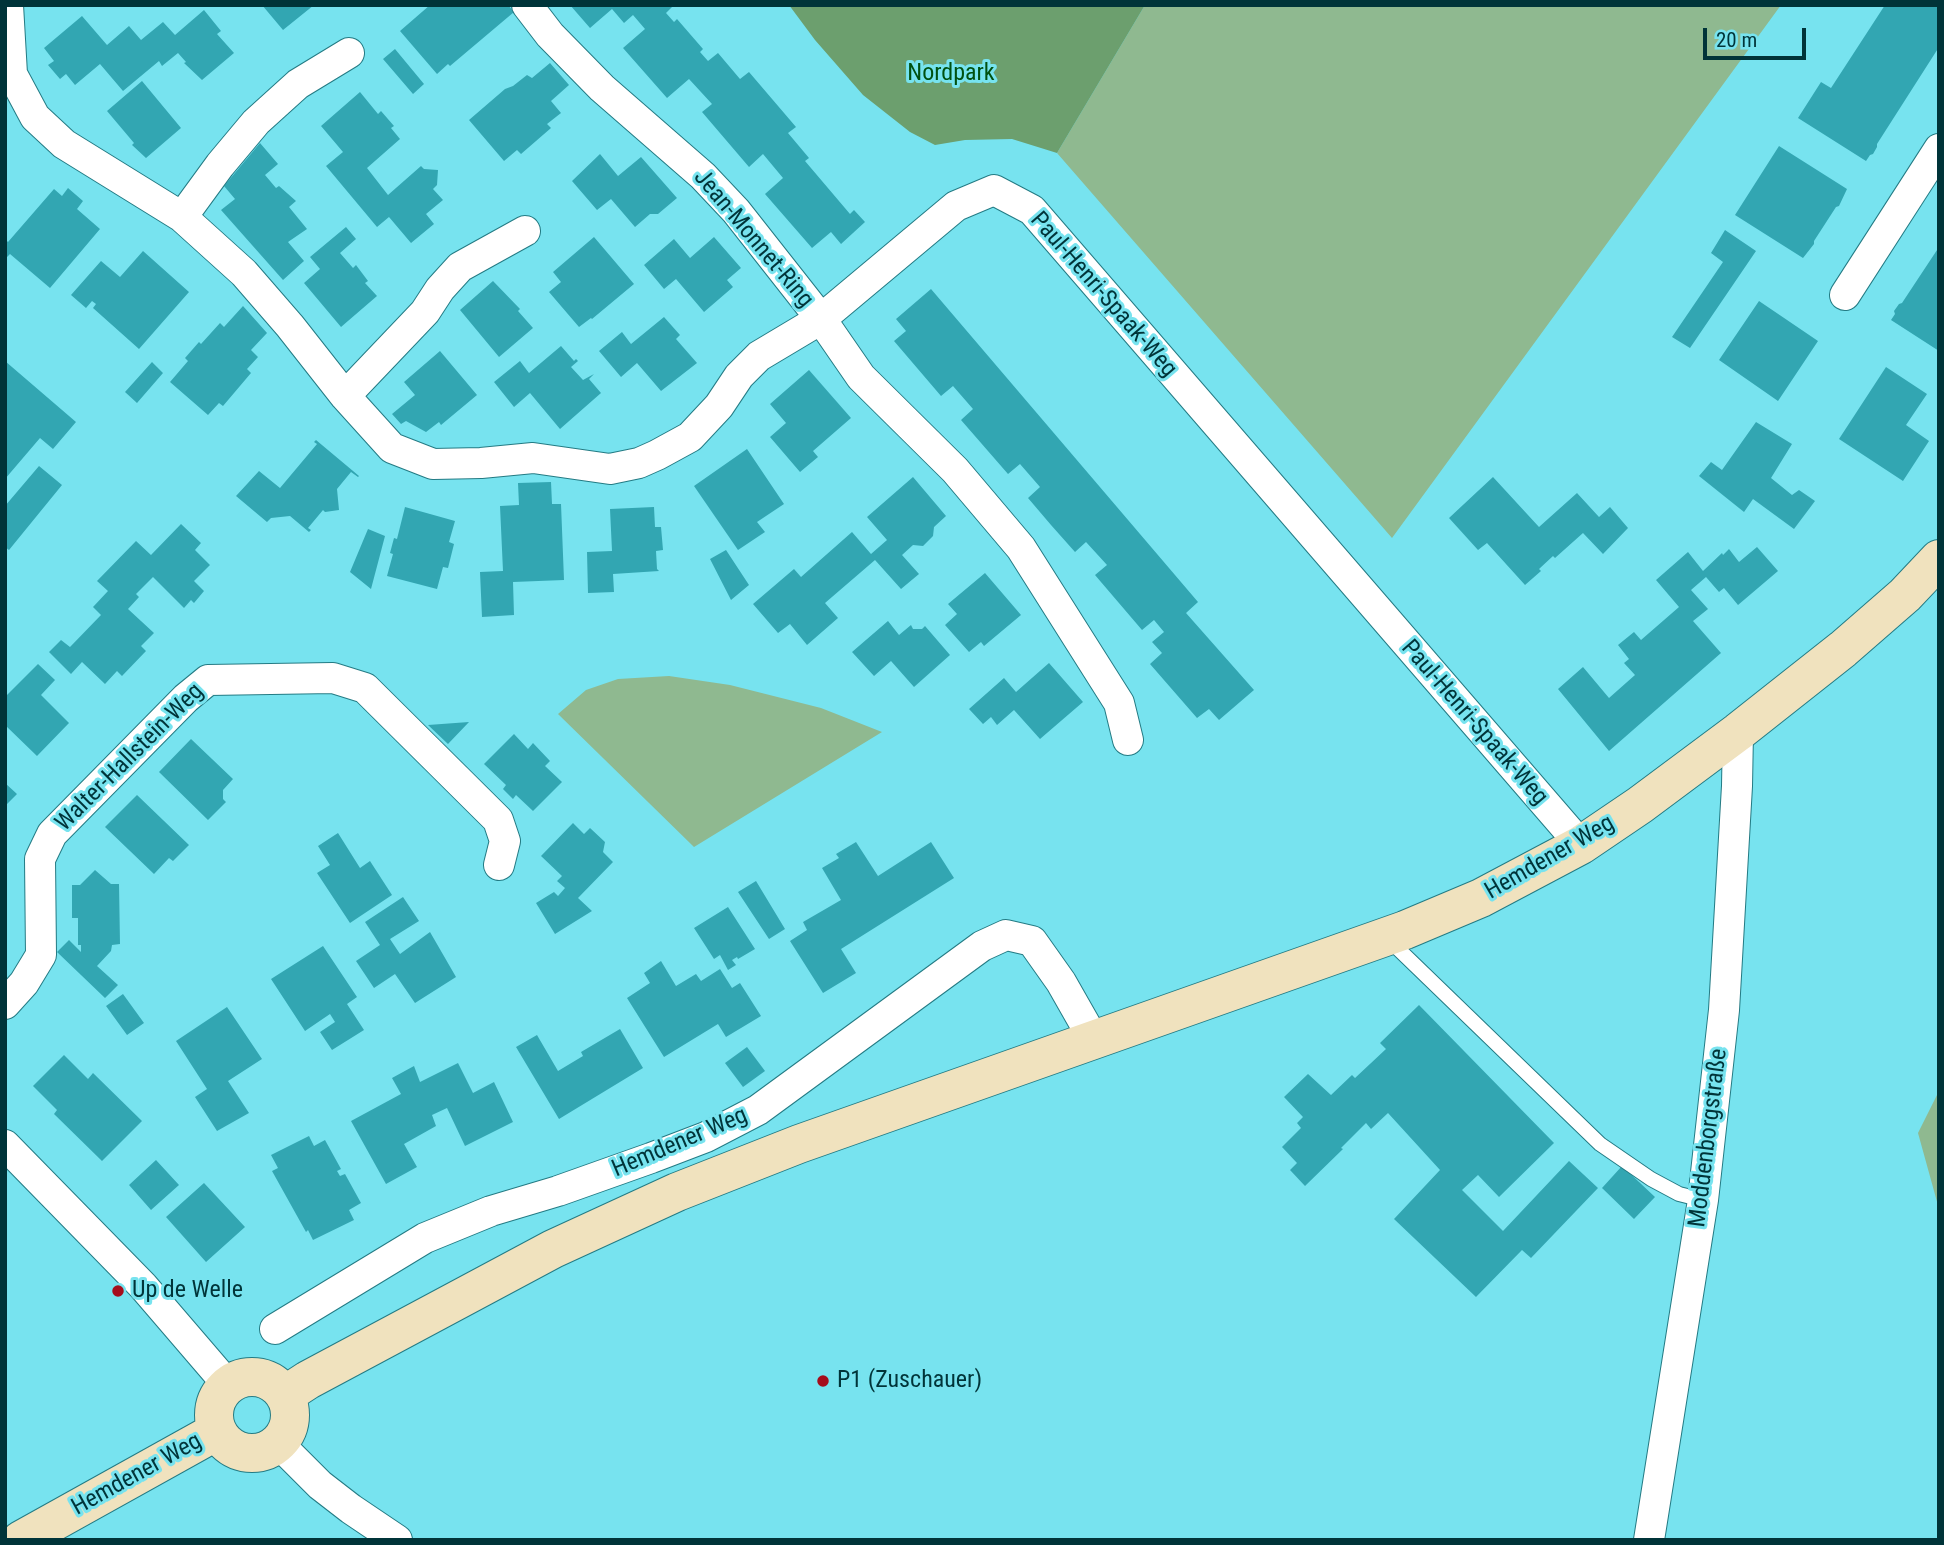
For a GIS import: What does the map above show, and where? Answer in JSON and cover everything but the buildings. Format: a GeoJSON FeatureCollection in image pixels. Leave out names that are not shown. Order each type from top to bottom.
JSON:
{"type":"FeatureCollection","features":[{"type":"Feature","properties":{"kind":"street","name":"Jean-Monnet-Ring"},"geometry":{"type":"LineString","coordinates":[[8,5],[12,74],[35,117],[64,144],[182,216],[244,273],[345,396],[392,447],[433,464],[533,458],[610,468],[639,463],[690,437],[719,406],[739,376],[759,356],[821,319],[736,211],[703,176],[601,88],[550,35],[527,5]]}},
{"type":"Feature","properties":{"kind":"street"},"geometry":{"type":"LineString","coordinates":[[182,216],[256,122],[298,84],[349,53]]}},
{"type":"Feature","properties":{"kind":"street"},"geometry":{"type":"LineString","coordinates":[[1844,295],[1939,149]]}},
{"type":"Feature","properties":{"kind":"street","name":"Paul-Henri-Spaak-Weg"},"geometry":{"type":"LineString","coordinates":[[821,319],[956,206],[993,190],[1032,210],[1581,845]]}},
{"type":"Feature","properties":{"kind":"street"},"geometry":{"type":"LineString","coordinates":[[345,396],[425,312],[440,289],[460,267],[525,231]]}},
{"type":"Feature","properties":{"kind":"street"},"geometry":{"type":"LineString","coordinates":[[821,319],[860,377],[955,470],[1021,548],[1119,703],[1128,740]]}},
{"type":"Feature","properties":{"kind":"street","name":"Hemdener Weg"},"geometry":{"type":"LineString","coordinates":[[285,1395],[552,1248],[677,1192],[799,1144],[1386,937],[1481,898],[1581,845],[1640,806],[1853,640],[1905,595],[1939,559]]}},
{"type":"Feature","properties":{"kind":"street","name":"Walter-Hallstein-Weg"},"geometry":{"type":"LineString","coordinates":[[5,1004],[24,983],[41,955],[40,859],[52,834],[186,698],[208,680],[332,678],[365,688],[498,820],[505,841],[499,865]]}},
{"type":"Feature","properties":{"kind":"street","name":"Moddenborgstraße"},"geometry":{"type":"LineString","coordinates":[[1649,1540],[1703,1200],[1724,1010],[1738,732]]}},
{"type":"Feature","properties":{"kind":"street","name":"Hemdener Weg"},"geometry":{"type":"LineString","coordinates":[[275,1329],[425,1238],[491,1210],[558,1191],[673,1150],[706,1137],[758,1110],[982,946],[1006,934],[1032,941],[1061,982],[1094,1040]]}},
{"type":"Feature","properties":{"kind":"street"},"geometry":{"type":"LineString","coordinates":[[5,1145],[143,1286],[228,1385],[247,1377],[258,1377],[269,1380],[285,1395],[290,1415],[285,1435],[278,1443],[320,1485],[351,1510],[397,1540]]}},
{"type":"Feature","properties":{"kind":"street","name":"Hemdener Weg"},"geometry":{"type":"LineString","coordinates":[[228,1385],[216,1402],[214,1422],[226,1443],[238,1451],[252,1453],[266,1451],[278,1443]]}},
{"type":"Feature","properties":{"kind":"street","name":"Hemdener Weg"},"geometry":{"type":"LineString","coordinates":[[21,1540],[217,1431]]}},
{"type":"Feature","properties":{"kind":"lane"},"geometry":{"type":"LineString","coordinates":[[1386,937],[1600,1144],[1651,1179],[1679,1194],[1703,1200]]}},
{"type":"Feature","properties":{"kind":"green space","name":"Nordpark"},"geometry":{"type":"Polygon","coordinates":[[[789,5],[1145,5],[1057,153],[1012,139],[965,140],[935,145],[910,132],[863,95],[815,40],[789,5]]]}},
{"type":"Feature","properties":{"kind":"green space"},"geometry":{"type":"Polygon","coordinates":[[[1145,5],[1781,5],[1392,538],[1057,153],[1145,5]]]}},
{"type":"Feature","properties":{"kind":"green space"},"geometry":{"type":"Polygon","coordinates":[[[669,676],[730,685],[821,708],[882,732],[694,847],[558,714],[586,690],[618,679],[669,676]]]}},
{"type":"Feature","properties":{"kind":"green space"},"geometry":{"type":"Polygon","coordinates":[[[1939,1091],[1939,1209],[1918,1133],[1939,1091]]]}},
{"type":"Feature","properties":{"kind":"place","name":"Up de Welle"},"geometry":{"type":"Point","coordinates":[118,1291]}},
{"type":"Feature","properties":{"kind":"place","name":"P1 (Zuschauer)"},"geometry":{"type":"Point","coordinates":[823,1381]}}]}
